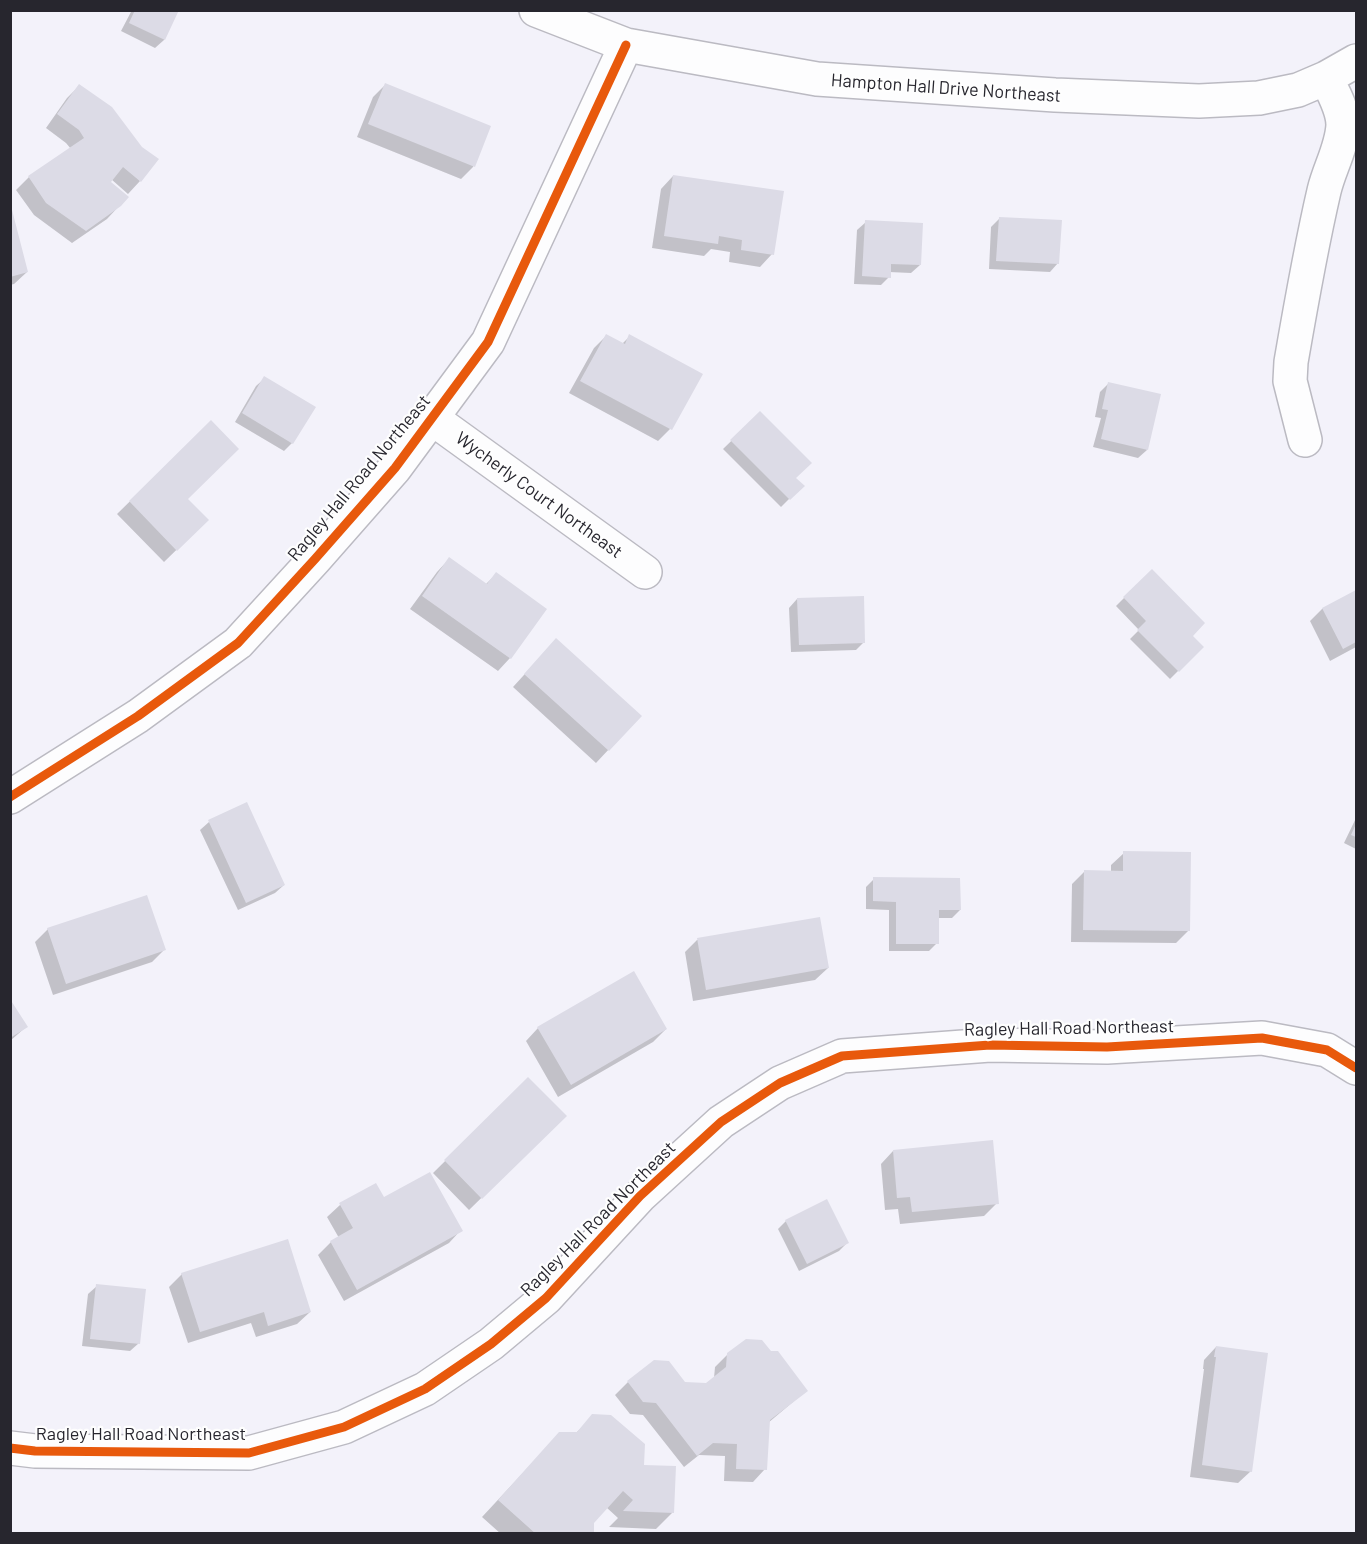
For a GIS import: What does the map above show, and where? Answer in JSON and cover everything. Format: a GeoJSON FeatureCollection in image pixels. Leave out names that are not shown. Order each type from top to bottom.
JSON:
{"type":"FeatureCollection","features":[{"type":"Feature","properties":{"kind":"street","name":"Hampton Hall Drive Northeast"},"geometry":{"type":"LineString","coordinates":[[536,10],[626,45],[816,78],[1109,98],[1200,101],[1259,98],[1298,90],[1356,61]]}},
{"type":"Feature","properties":{"kind":"street","name":"Ragley Hall Road Northeast"},"geometry":{"type":"LineString","coordinates":[[10,797],[138,716],[238,643],[394,468],[488,342],[626,45]]}},
{"type":"Feature","properties":{"kind":"street"},"geometry":{"type":"LineString","coordinates":[[1305,440],[1290,381],[1291,362],[1312,243],[1326,181],[1340,144],[1343,124],[1340,110],[1326,78]]}},
{"type":"Feature","properties":{"kind":"street","name":"Wycherly Court Northeast"},"geometry":{"type":"LineString","coordinates":[[433,418],[645,572]]}},
{"type":"Feature","properties":{"kind":"street","name":"Ragley Hall Road Northeast"},"geometry":{"type":"LineString","coordinates":[[10,1448],[35,1451],[249,1453],[344,1427],[374,1413],[424,1389],[491,1344],[546,1298],[640,1196],[721,1122],[780,1083],[842,1056],[990,1045],[1107,1047],[1262,1038],[1327,1050],[1356,1068]]}},
{"type":"Feature","properties":{"kind":"building"},"geometry":{"type":"Polygon","coordinates":[[[135,10],[179,10],[165,40],[129,23],[135,10]]]}},
{"type":"Feature","properties":{"kind":"building"},"geometry":{"type":"Polygon","coordinates":[[[385,83],[491,126],[475,167],[368,124],[385,83]]]}},
{"type":"Feature","properties":{"kind":"building"},"geometry":{"type":"Polygon","coordinates":[[[79,84],[112,107],[142,147],[159,159],[141,182],[123,167],[111,182],[129,197],[121,206],[86,231],[46,203],[28,176],[84,138],[79,130],[57,114],[79,84]]]}},
{"type":"Feature","properties":{"kind":"building"},"geometry":{"type":"Polygon","coordinates":[[[673,175],[784,191],[774,255],[741,250],[742,240],[719,236],[718,244],[664,236],[673,175]]]}},
{"type":"Feature","properties":{"kind":"building"},"geometry":{"type":"Polygon","coordinates":[[[10,207],[28,272],[10,277],[10,207]]]}},
{"type":"Feature","properties":{"kind":"building"},"geometry":{"type":"Polygon","coordinates":[[[999,217],[1062,220],[1059,264],[996,261],[999,217]]]}},
{"type":"Feature","properties":{"kind":"building"},"geometry":{"type":"Polygon","coordinates":[[[865,220],[923,223],[921,265],[891,264],[891,278],[862,276],[865,220]]]}},
{"type":"Feature","properties":{"kind":"building"},"geometry":{"type":"Polygon","coordinates":[[[606,334],[625,344],[629,334],[703,374],[672,430],[580,381],[606,334]]]}},
{"type":"Feature","properties":{"kind":"building"},"geometry":{"type":"Polygon","coordinates":[[[264,376],[316,407],[293,444],[242,413],[264,376]]]}},
{"type":"Feature","properties":{"kind":"building"},"geometry":{"type":"Polygon","coordinates":[[[1108,382],[1161,394],[1148,450],[1101,439],[1108,410],[1102,409],[1108,382]]]}},
{"type":"Feature","properties":{"kind":"building"},"geometry":{"type":"Polygon","coordinates":[[[760,411],[812,463],[796,478],[805,486],[790,500],[730,440],[760,411]]]}},
{"type":"Feature","properties":{"kind":"building"},"geometry":{"type":"Polygon","coordinates":[[[211,420],[239,449],[188,499],[209,520],[177,551],[129,501],[211,420]]]}},
{"type":"Feature","properties":{"kind":"building"},"geometry":{"type":"Polygon","coordinates":[[[449,557],[487,584],[496,572],[547,609],[511,659],[422,596],[449,557]]]}},
{"type":"Feature","properties":{"kind":"building"},"geometry":{"type":"Polygon","coordinates":[[[1152,569],[1205,623],[1193,636],[1204,647],[1179,672],[1137,630],[1146,621],[1123,597],[1152,569]]]}},
{"type":"Feature","properties":{"kind":"building"},"geometry":{"type":"Polygon","coordinates":[[[1356,590],[1356,642],[1343,649],[1322,608],[1356,590]]]}},
{"type":"Feature","properties":{"kind":"building"},"geometry":{"type":"Polygon","coordinates":[[[864,596],[865,643],[799,645],[797,598],[864,596]]]}},
{"type":"Feature","properties":{"kind":"building"},"geometry":{"type":"Polygon","coordinates":[[[556,638],[642,716],[609,751],[524,674],[556,638]]]}},
{"type":"Feature","properties":{"kind":"building"},"geometry":{"type":"Polygon","coordinates":[[[247,802],[285,885],[246,903],[208,820],[247,802]]]}},
{"type":"Feature","properties":{"kind":"building"},"geometry":{"type":"Polygon","coordinates":[[[1356,824],[1356,837],[1351,835],[1356,824]]]}},
{"type":"Feature","properties":{"kind":"building"},"geometry":{"type":"Polygon","coordinates":[[[1123,851],[1191,852],[1190,931],[1083,930],[1084,870],[1123,871],[1123,851]]]}},
{"type":"Feature","properties":{"kind":"building"},"geometry":{"type":"Polygon","coordinates":[[[873,877],[960,878],[961,910],[939,910],[939,944],[896,944],[896,902],[873,901],[873,877]]]}},
{"type":"Feature","properties":{"kind":"building"},"geometry":{"type":"Polygon","coordinates":[[[147,895],[166,950],[66,984],[47,928],[147,895]]]}},
{"type":"Feature","properties":{"kind":"building"},"geometry":{"type":"Polygon","coordinates":[[[820,917],[829,968],[706,990],[697,938],[820,917]]]}},
{"type":"Feature","properties":{"kind":"building"},"geometry":{"type":"Polygon","coordinates":[[[634,971],[667,1029],[571,1085],[537,1027],[634,971]]]}},
{"type":"Feature","properties":{"kind":"building"},"geometry":{"type":"Polygon","coordinates":[[[10,999],[28,1027],[10,1038],[10,999]]]}},
{"type":"Feature","properties":{"kind":"building"},"geometry":{"type":"Polygon","coordinates":[[[528,1077],[567,1116],[482,1199],[444,1160],[528,1077]]]}},
{"type":"Feature","properties":{"kind":"building"},"geometry":{"type":"Polygon","coordinates":[[[993,1140],[999,1204],[912,1212],[910,1197],[897,1198],[893,1150],[993,1140]]]}},
{"type":"Feature","properties":{"kind":"building"},"geometry":{"type":"Polygon","coordinates":[[[430,1172],[463,1231],[357,1290],[330,1241],[353,1228],[339,1203],[376,1183],[384,1197],[430,1172]]]}},
{"type":"Feature","properties":{"kind":"building"},"geometry":{"type":"Polygon","coordinates":[[[827,1199],[849,1243],[807,1264],[785,1220],[827,1199]]]}},
{"type":"Feature","properties":{"kind":"building"},"geometry":{"type":"Polygon","coordinates":[[[288,1239],[311,1312],[268,1326],[264,1312],[200,1332],[181,1273],[288,1239]]]}},
{"type":"Feature","properties":{"kind":"building"},"geometry":{"type":"Polygon","coordinates":[[[96,1284],[146,1289],[140,1344],[90,1339],[96,1284]]]}},
{"type":"Feature","properties":{"kind":"building"},"geometry":{"type":"Polygon","coordinates":[[[746,1339],[762,1340],[771,1351],[778,1351],[808,1391],[770,1420],[767,1470],[736,1469],[737,1444],[713,1443],[697,1456],[656,1403],[643,1402],[627,1381],[654,1360],[669,1361],[685,1382],[706,1383],[726,1367],[727,1353],[746,1339]]]}},
{"type":"Feature","properties":{"kind":"building"},"geometry":{"type":"Polygon","coordinates":[[[1216,1346],[1268,1353],[1252,1472],[1202,1465],[1216,1346]]]}},
{"type":"Feature","properties":{"kind":"building"},"geometry":{"type":"Polygon","coordinates":[[[592,1414],[611,1415],[645,1444],[644,1465],[676,1466],[674,1513],[623,1511],[633,1500],[623,1491],[594,1523],[594,1534],[536,1534],[498,1500],[559,1432],[577,1432],[592,1414]]]}},
{"type":"Feature","properties":{"kind":"cycle path"},"geometry":{"type":"LineString","coordinates":[[10,797],[138,716],[238,643],[395,468],[488,342],[626,45]]}},
{"type":"Feature","properties":{"kind":"cycle path"},"geometry":{"type":"LineString","coordinates":[[10,1448],[35,1451],[249,1453],[344,1427],[425,1389],[491,1344],[546,1298],[640,1196],[721,1122],[780,1083],[842,1056],[990,1045],[1107,1047],[1262,1038],[1327,1050],[1356,1068]]}}]}
